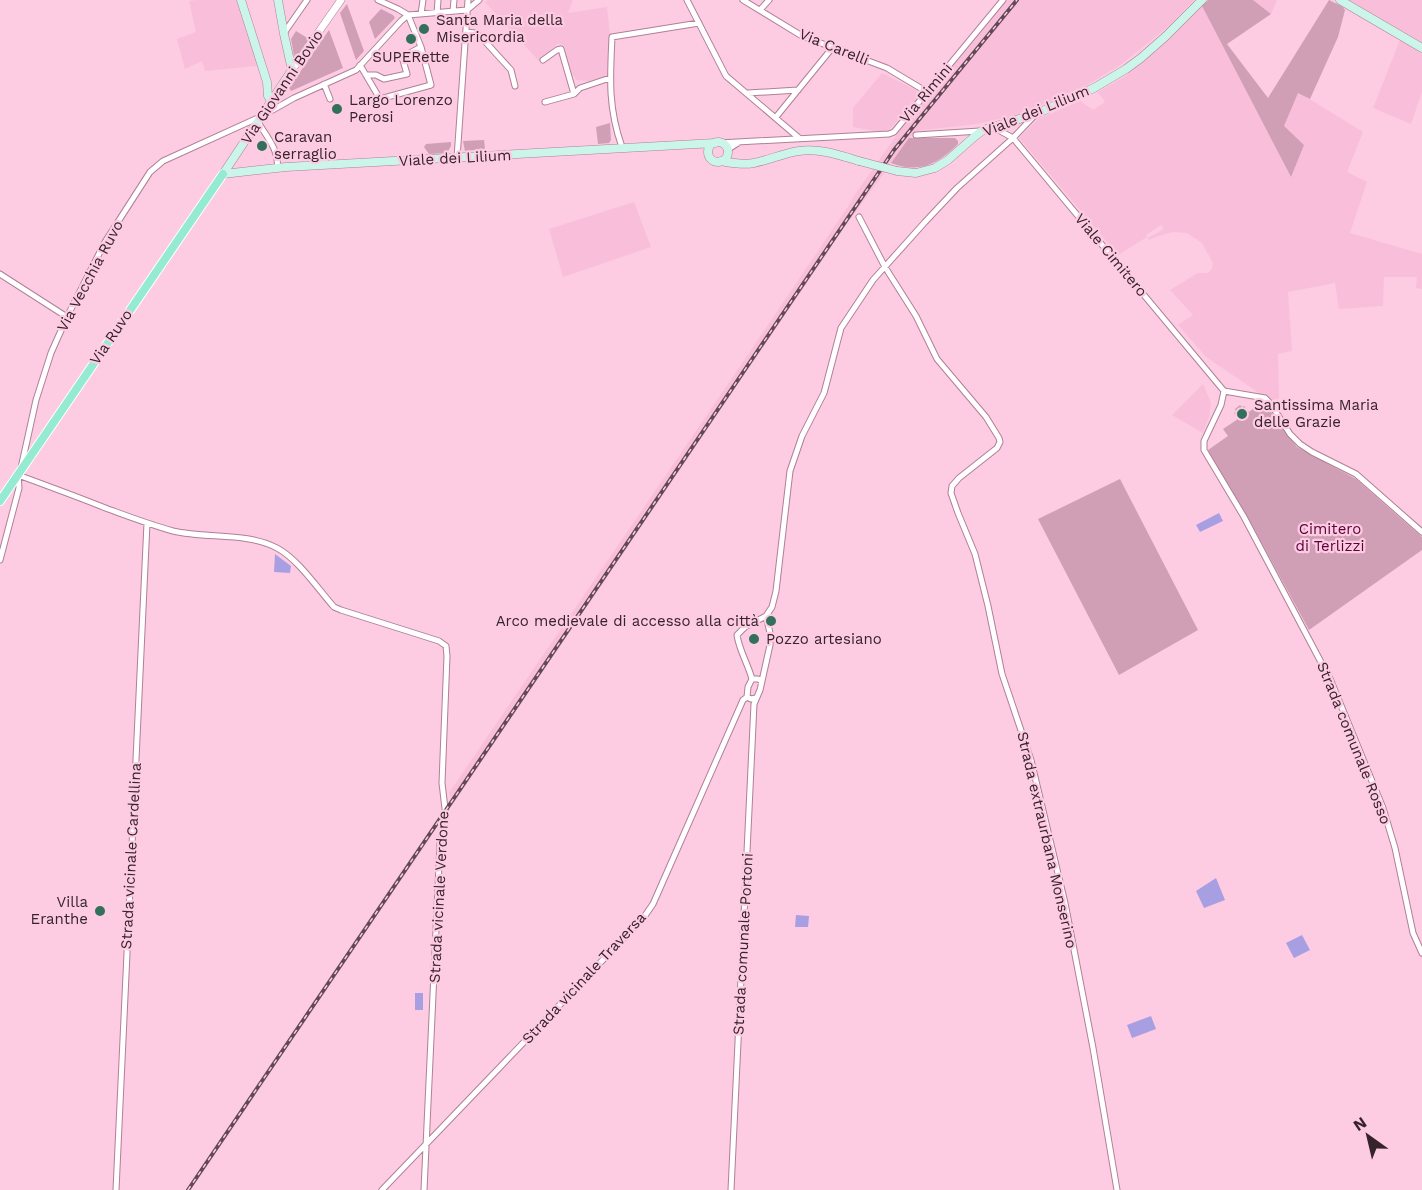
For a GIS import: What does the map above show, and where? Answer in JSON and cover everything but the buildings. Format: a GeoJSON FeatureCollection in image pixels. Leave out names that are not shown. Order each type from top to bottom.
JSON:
{"type":"FeatureCollection","features":[{"type":"Feature","properties":{"kind":"main road"},"geometry":{"type":"LineString","coordinates":[[241,0],[267,82],[268,96],[272,101]]}},
{"type":"Feature","properties":{"kind":"main road"},"geometry":{"type":"LineString","coordinates":[[278,0],[292,70]]}},
{"type":"Feature","properties":{"kind":"main road","name":"Viale dei Lilium"},"geometry":{"type":"LineString","coordinates":[[688,145],[700,147],[713,160],[733,163],[748,164],[806,150],[823,151],[897,171],[916,173],[935,168],[945,163],[983,130],[1036,114],[1085,93],[1126,69],[1166,36],[1202,0]]}},
{"type":"Feature","properties":{"kind":"main road"},"geometry":{"type":"LineString","coordinates":[[1340,0],[1422,48]]}},
{"type":"Feature","properties":{"kind":"main road","name":"Via Giovanni Bovio"},"geometry":{"type":"LineString","coordinates":[[223,174],[292,70]]}},
{"type":"Feature","properties":{"kind":"main road"},"geometry":{"type":"LineString","coordinates":[[267,82],[273,87],[282,86]]}},
{"type":"Feature","properties":{"kind":"main road"},"geometry":{"type":"LineString","coordinates":[[708,153],[709,148],[717,143],[723,144],[737,160],[748,164]]}},
{"type":"Feature","properties":{"kind":"main road","name":"Viale dei Lilium"},"geometry":{"type":"LineString","coordinates":[[223,174],[277,168],[717,143]]}},
{"type":"Feature","properties":{"kind":"main road"},"geometry":{"type":"LineString","coordinates":[[721,161],[726,157],[727,151]]}},
{"type":"Feature","properties":{"kind":"main road","name":"Via Ruvo"},"geometry":{"type":"LineString","coordinates":[[0,501],[223,174]]}},
{"type":"Feature","properties":{"kind":"street"},"geometry":{"type":"LineString","coordinates":[[284,34],[308,0]]}},
{"type":"Feature","properties":{"kind":"street","name":"Via Giovanni Bovio"},"geometry":{"type":"LineString","coordinates":[[292,70],[341,0]]}},
{"type":"Feature","properties":{"kind":"street"},"geometry":{"type":"LineString","coordinates":[[421,14],[423,0]]}},
{"type":"Feature","properties":{"kind":"street"},"geometry":{"type":"LineString","coordinates":[[437,13],[438,0]]}},
{"type":"Feature","properties":{"kind":"street"},"geometry":{"type":"LineString","coordinates":[[453,11],[454,0]]}},
{"type":"Feature","properties":{"kind":"street"},"geometry":{"type":"LineString","coordinates":[[457,158],[468,0]]}},
{"type":"Feature","properties":{"kind":"street"},"geometry":{"type":"LineString","coordinates":[[382,1],[408,15],[467,10],[479,0]]}},
{"type":"Feature","properties":{"kind":"street"},"geometry":{"type":"LineString","coordinates":[[687,0],[726,75],[800,138]]}},
{"type":"Feature","properties":{"kind":"street","name":"Via Carelli"},"geometry":{"type":"LineString","coordinates":[[744,0],[802,36],[887,68],[927,92]]}},
{"type":"Feature","properties":{"kind":"street"},"geometry":{"type":"LineString","coordinates":[[760,10],[770,0]]}},
{"type":"Feature","properties":{"kind":"street","name":"Via Rimini"},"geometry":{"type":"LineString","coordinates":[[717,143],[894,132],[1003,0]]}},
{"type":"Feature","properties":{"kind":"street"},"geometry":{"type":"LineString","coordinates":[[360,65],[380,99],[431,86],[421,47],[408,15]]}},
{"type":"Feature","properties":{"kind":"street","name":"Via Vecchia Ruvo"},"geometry":{"type":"LineString","coordinates":[[0,560],[19,488],[19,473],[36,400],[51,353],[105,242],[150,172],[163,161],[260,119],[294,98],[356,70],[408,15]]}},
{"type":"Feature","properties":{"kind":"street"},"geometry":{"type":"LineString","coordinates":[[622,147],[611,105],[612,37],[699,23]]}},
{"type":"Feature","properties":{"kind":"street"},"geometry":{"type":"LineString","coordinates":[[466,32],[475,33],[481,37],[511,70],[515,86]]}},
{"type":"Feature","properties":{"kind":"street"},"geometry":{"type":"LineString","coordinates":[[363,86],[368,78],[376,75],[384,79],[407,74],[402,57],[421,47]]}},
{"type":"Feature","properties":{"kind":"street"},"geometry":{"type":"LineString","coordinates":[[776,117],[833,47]]}},
{"type":"Feature","properties":{"kind":"street"},"geometry":{"type":"LineString","coordinates":[[543,60],[561,49],[574,94]]}},
{"type":"Feature","properties":{"kind":"street"},"geometry":{"type":"LineString","coordinates":[[545,102],[574,94],[580,88],[610,78]]}},
{"type":"Feature","properties":{"kind":"street"},"geometry":{"type":"LineString","coordinates":[[324,84],[330,99]]}},
{"type":"Feature","properties":{"kind":"street"},"geometry":{"type":"LineString","coordinates":[[748,93],[798,90]]}},
{"type":"Feature","properties":{"kind":"street"},"geometry":{"type":"LineString","coordinates":[[277,94],[284,98],[294,98]]}},
{"type":"Feature","properties":{"kind":"street"},"geometry":{"type":"LineString","coordinates":[[272,101],[282,105]]}},
{"type":"Feature","properties":{"kind":"street"},"geometry":{"type":"LineString","coordinates":[[762,681],[752,679],[738,644],[737,635],[745,627],[766,616],[772,607],[793,458],[824,393],[842,328],[873,280],[957,188],[1036,114]]}},
{"type":"Feature","properties":{"kind":"street"},"geometry":{"type":"LineString","coordinates":[[260,119],[277,154],[277,168]]}},
{"type":"Feature","properties":{"kind":"street","name":"Viale Cimitero"},"geometry":{"type":"LineString","coordinates":[[993,127],[1013,138],[1224,390]]}},
{"type":"Feature","properties":{"kind":"street"},"geometry":{"type":"LineString","coordinates":[[916,135],[983,130]]}},
{"type":"Feature","properties":{"kind":"street","name":"Via Rimini"},"geometry":{"type":"LineString","coordinates":[[727,151],[736,144],[751,140]]}},
{"type":"Feature","properties":{"kind":"street","name":"Strada extraurbana Monserino"},"geometry":{"type":"LineString","coordinates":[[859,217],[885,267],[916,315],[937,359],[986,417],[999,438],[997,448],[959,478],[952,486],[951,493],[975,554],[1002,674],[1031,760],[1065,903],[1117,1190]]}},
{"type":"Feature","properties":{"kind":"street"},"geometry":{"type":"LineString","coordinates":[[0,274],[67,317]]}},
{"type":"Feature","properties":{"kind":"street"},"geometry":{"type":"LineString","coordinates":[[1224,390],[1265,399],[1300,444],[1356,474],[1422,532]]}},
{"type":"Feature","properties":{"kind":"street","name":"Strada comunale Rosso"},"geometry":{"type":"LineString","coordinates":[[1224,390],[1221,405],[1204,441],[1204,450],[1244,517],[1332,681],[1383,808],[1395,848],[1413,933],[1422,953]]}},
{"type":"Feature","properties":{"kind":"street","name":"Strada vicinale Verdone"},"geometry":{"type":"LineString","coordinates":[[19,473],[147,523],[183,533],[251,538],[279,548],[293,560],[334,607],[440,641],[446,646],[442,783],[446,817],[440,843],[424,1190]]}},
{"type":"Feature","properties":{"kind":"street","name":"Strada vicinale Cardellina"},"geometry":{"type":"LineString","coordinates":[[116,1190],[147,523]]}},
{"type":"Feature","properties":{"kind":"street","name":"Strada comunale Portoni"},"geometry":{"type":"LineString","coordinates":[[731,1190],[754,704],[760,690],[770,645],[766,616]]}},
{"type":"Feature","properties":{"kind":"street","name":"Strada vicinale Traversa"},"geometry":{"type":"LineString","coordinates":[[382,1190],[644,917],[653,904],[743,700],[747,697],[752,679]]}},
{"type":"Feature","properties":{"kind":"street"},"geometry":{"type":"LineString","coordinates":[[747,697],[756,698]]}},
{"type":"Feature","properties":{"kind":"shaded area"},"geometry":{"type":"Polygon","coordinates":[[[237,0],[257,66],[205,71],[202,61],[185,69],[177,39],[196,32],[189,1],[237,0]]]}},
{"type":"Feature","properties":{"kind":"shaded area"},"geometry":{"type":"Polygon","coordinates":[[[488,0],[573,0],[568,13],[607,7],[610,34],[607,76],[589,81],[577,80],[571,73],[561,44],[557,44],[539,61],[485,2],[488,0]]]}},
{"type":"Feature","properties":{"kind":"shaded area"},"geometry":{"type":"Polygon","coordinates":[[[1008,0],[1194,0],[1170,25],[1123,63],[1079,90],[1016,115],[978,124],[915,131],[848,222],[453,804],[449,793],[854,196],[900,130],[1008,0]]]}},
{"type":"Feature","properties":{"kind":"shaded area"},"geometry":{"type":"Polygon","coordinates":[[[1253,0],[1277,0],[1271,14],[1253,0]]]}},
{"type":"Feature","properties":{"kind":"shaded area"},"geometry":{"type":"Polygon","coordinates":[[[1340,0],[1422,0],[1422,48],[1340,0]]]}},
{"type":"Feature","properties":{"kind":"shaded area"},"geometry":{"type":"Polygon","coordinates":[[[1202,6],[1291,177],[1283,127],[1298,92],[1363,132],[1347,172],[1367,182],[1350,233],[1422,254],[1422,289],[1416,288],[1417,277],[1384,277],[1383,306],[1339,309],[1335,283],[1288,292],[1292,351],[1278,354],[1279,398],[1271,401],[1206,357],[1178,325],[1193,315],[1170,290],[1198,273],[1208,273],[1212,269],[1213,263],[1202,243],[1187,233],[1173,232],[1149,240],[1148,238],[1164,229],[1161,225],[1146,235],[1147,237],[1118,255],[1019,138],[1038,119],[1080,101],[1093,110],[1105,102],[1098,92],[1124,77],[1170,38],[1202,6]]]}},
{"type":"Feature","properties":{"kind":"shaded area"},"geometry":{"type":"Polygon","coordinates":[[[1400,40],[1422,54],[1422,92],[1411,124],[1373,108],[1400,40]]]}},
{"type":"Feature","properties":{"kind":"shaded area"},"geometry":{"type":"Polygon","coordinates":[[[882,73],[916,90],[918,97],[886,131],[853,127],[853,108],[882,73]]]}},
{"type":"Feature","properties":{"kind":"shaded area"},"geometry":{"type":"Polygon","coordinates":[[[634,202],[651,247],[563,277],[549,229],[634,202]]]}},
{"type":"Feature","properties":{"kind":"shaded area"},"geometry":{"type":"Polygon","coordinates":[[[1203,384],[1211,403],[1203,433],[1172,415],[1203,384]]]}},
{"type":"Feature","properties":{"kind":"shaded area"},"geometry":{"type":"Polygon","coordinates":[[[1219,513],[1223,521],[1200,532],[1196,525],[1219,513]]]}},
{"type":"Feature","properties":{"kind":"shaded area"},"geometry":{"type":"Polygon","coordinates":[[[275,554],[291,566],[290,573],[274,572],[275,554]]]}},
{"type":"Feature","properties":{"kind":"shaded area"},"geometry":{"type":"Polygon","coordinates":[[[1216,878],[1225,900],[1204,908],[1196,891],[1216,878]]]}},
{"type":"Feature","properties":{"kind":"shaded area"},"geometry":{"type":"Polygon","coordinates":[[[796,915],[809,916],[808,927],[795,927],[796,915]]]}},
{"type":"Feature","properties":{"kind":"shaded area"},"geometry":{"type":"Polygon","coordinates":[[[1302,935],[1310,950],[1294,958],[1286,943],[1302,935]]]}},
{"type":"Feature","properties":{"kind":"shaded area"},"geometry":{"type":"Polygon","coordinates":[[[415,993],[423,993],[423,1010],[415,1010],[415,993]]]}},
{"type":"Feature","properties":{"kind":"shaded area"},"geometry":{"type":"Polygon","coordinates":[[[1151,1016],[1156,1029],[1132,1038],[1127,1025],[1151,1016]]]}},
{"type":"Feature","properties":{"kind":"green space"},"geometry":{"type":"Polygon","coordinates":[[[1208,0],[1253,0],[1271,14],[1227,44],[1268,98],[1329,0],[1345,10],[1338,37],[1310,99],[1298,93],[1284,126],[1304,145],[1291,177],[1202,6],[1208,0]]]}},
{"type":"Feature","properties":{"kind":"green space"},"geometry":{"type":"Polygon","coordinates":[[[347,4],[364,51],[356,60],[340,13],[347,4]]]}},
{"type":"Feature","properties":{"kind":"green space"},"geometry":{"type":"Polygon","coordinates":[[[381,9],[395,18],[375,39],[369,22],[381,9]]]}},
{"type":"Feature","properties":{"kind":"green space"},"geometry":{"type":"Polygon","coordinates":[[[329,30],[343,68],[291,91],[289,88],[329,30]]]}},
{"type":"Feature","properties":{"kind":"green space"},"geometry":{"type":"Polygon","coordinates":[[[296,31],[309,39],[296,57],[291,39],[296,31]]]}},
{"type":"Feature","properties":{"kind":"green space"},"geometry":{"type":"Polygon","coordinates":[[[610,123],[611,140],[609,143],[598,144],[596,127],[610,123]]]}},
{"type":"Feature","properties":{"kind":"green space"},"geometry":{"type":"Polygon","coordinates":[[[909,138],[955,138],[958,144],[943,157],[927,165],[910,167],[891,163],[909,138]]]}},
{"type":"Feature","properties":{"kind":"green space"},"geometry":{"type":"Polygon","coordinates":[[[484,140],[485,149],[465,151],[463,141],[484,140]]]}},
{"type":"Feature","properties":{"kind":"green space"},"geometry":{"type":"Polygon","coordinates":[[[451,142],[447,153],[429,154],[424,147],[426,144],[451,142]]]}},
{"type":"Feature","properties":{"kind":"green space","name":"Cimitero di Terlizzi"},"geometry":{"type":"Polygon","coordinates":[[[1263,401],[1297,447],[1356,479],[1422,537],[1422,550],[1309,630],[1208,450],[1228,436],[1223,429],[1238,419],[1234,413],[1235,409],[1240,405],[1249,412],[1263,401]]]}},
{"type":"Feature","properties":{"kind":"green space"},"geometry":{"type":"Polygon","coordinates":[[[1120,479],[1198,630],[1119,675],[1038,519],[1120,479]]]}},
{"type":"Feature","properties":{"kind":"railway"},"geometry":{"type":"LineString","coordinates":[[188,1190],[894,150],[1017,0]]}},
{"type":"Feature","properties":{"kind":"place","name":"Santa Maria della Misericordia"},"geometry":{"type":"Point","coordinates":[424,29]}},
{"type":"Feature","properties":{"kind":"place","name":"SUPERette"},"geometry":{"type":"Point","coordinates":[411,39]}},
{"type":"Feature","properties":{"kind":"place","name":"Largo Lorenzo Perosi"},"geometry":{"type":"Point","coordinates":[337,109]}},
{"type":"Feature","properties":{"kind":"place","name":"Caravan serraglio"},"geometry":{"type":"Point","coordinates":[262,146]}},
{"type":"Feature","properties":{"kind":"place","name":"Santissima Maria delle Grazie"},"geometry":{"type":"Point","coordinates":[1242,414]}},
{"type":"Feature","properties":{"kind":"place","name":"Arco medievale di accesso alla città"},"geometry":{"type":"Point","coordinates":[771,621]}},
{"type":"Feature","properties":{"kind":"place","name":"Pozzo artesiano"},"geometry":{"type":"Point","coordinates":[754,639]}},
{"type":"Feature","properties":{"kind":"place","name":"Villa Eranthe"},"geometry":{"type":"Point","coordinates":[100,911]}}]}
